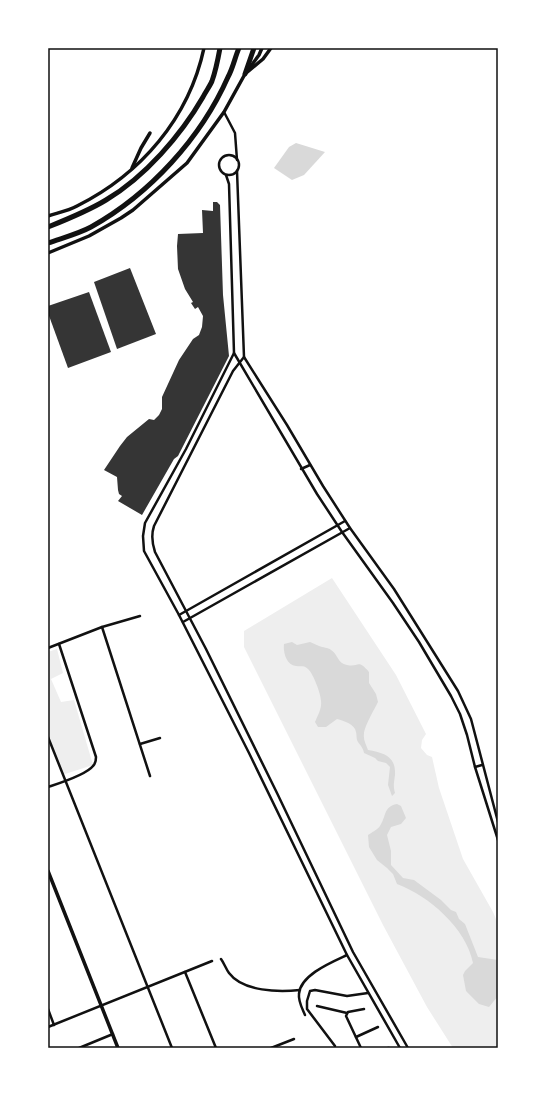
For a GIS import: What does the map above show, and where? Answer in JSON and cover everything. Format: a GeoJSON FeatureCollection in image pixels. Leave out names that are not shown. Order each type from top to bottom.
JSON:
{"type":"FeatureCollection","features":[{"type":"Feature","properties":{"kind":"highway"},"geometry":{"type":"LineString","coordinates":[[48,227],[85,212],[107,200],[130,183],[151,164],[176,137],[195,111],[212,82],[220,48]]}},
{"type":"Feature","properties":{"kind":"highway"},"geometry":{"type":"LineString","coordinates":[[48,243],[89,228],[115,212],[152,182],[194,135],[212,108],[229,76],[239,48]]}},
{"type":"Feature","properties":{"kind":"highway"},"geometry":{"type":"LineString","coordinates":[[245,74],[254,48]]}},
{"type":"Feature","properties":{"kind":"main road"},"geometry":{"type":"LineString","coordinates":[[48,216],[76,207],[107,188],[131,171],[152,150],[169,129],[195,82],[204,48]]}},
{"type":"Feature","properties":{"kind":"main road"},"geometry":{"type":"LineString","coordinates":[[48,253],[89,236],[133,210],[187,163],[224,112],[245,74],[259,55],[262,48]]}},
{"type":"Feature","properties":{"kind":"main road"},"geometry":{"type":"LineString","coordinates":[[245,74],[263,59],[271,48]]}},
{"type":"Feature","properties":{"kind":"main road"},"geometry":{"type":"LineString","coordinates":[[131,171],[140,148],[150,133]]}},
{"type":"Feature","properties":{"kind":"main road"},"geometry":{"type":"LineString","coordinates":[[48,871],[118,1048]]}},
{"type":"Feature","properties":{"kind":"street"},"geometry":{"type":"LineString","coordinates":[[224,112],[236,133],[239,166],[236,172],[244,357],[345,521],[394,588],[454,684],[471,719],[498,822]]}},
{"type":"Feature","properties":{"kind":"street"},"geometry":{"type":"LineString","coordinates":[[238,161],[231,156],[225,156],[221,160],[220,169],[226,175],[229,184],[234,353],[186,449],[143,527],[144,551],[183,622],[271,796],[347,955],[371,1000],[400,1048]]}},
{"type":"Feature","properties":{"kind":"street"},"geometry":{"type":"LineString","coordinates":[[226,175],[234,174],[236,172]]}},
{"type":"Feature","properties":{"kind":"street"},"geometry":{"type":"LineString","coordinates":[[234,353],[301,469],[337,526],[393,603],[419,642],[451,696],[463,721],[475,767],[498,840]]}},
{"type":"Feature","properties":{"kind":"street"},"geometry":{"type":"LineString","coordinates":[[244,357],[233,371],[154,526],[152,531],[152,540],[155,552],[190,618],[277,792],[337,921],[377,996],[408,1048]]}},
{"type":"Feature","properties":{"kind":"street"},"geometry":{"type":"LineString","coordinates":[[301,469],[310,465]]}},
{"type":"Feature","properties":{"kind":"street"},"geometry":{"type":"LineString","coordinates":[[179,615],[345,521]]}},
{"type":"Feature","properties":{"kind":"street"},"geometry":{"type":"LineString","coordinates":[[183,622],[350,528]]}},
{"type":"Feature","properties":{"kind":"street"},"geometry":{"type":"LineString","coordinates":[[48,648],[102,627],[140,616]]}},
{"type":"Feature","properties":{"kind":"street"},"geometry":{"type":"LineString","coordinates":[[102,627],[150,776]]}},
{"type":"Feature","properties":{"kind":"street"},"geometry":{"type":"LineString","coordinates":[[48,787],[86,771],[92,767],[96,757],[59,644]]}},
{"type":"Feature","properties":{"kind":"street"},"geometry":{"type":"LineString","coordinates":[[216,688],[223,684]]}},
{"type":"Feature","properties":{"kind":"street"},"geometry":{"type":"LineString","coordinates":[[48,737],[172,1048]]}},
{"type":"Feature","properties":{"kind":"street"},"geometry":{"type":"LineString","coordinates":[[140,744],[160,738]]}},
{"type":"Feature","properties":{"kind":"street"},"geometry":{"type":"LineString","coordinates":[[475,767],[482,765]]}},
{"type":"Feature","properties":{"kind":"street"},"geometry":{"type":"LineString","coordinates":[[271,796],[277,792]]}},
{"type":"Feature","properties":{"kind":"street"},"geometry":{"type":"LineString","coordinates":[[305,1015],[299,1001],[299,992],[303,983],[320,968],[347,955]]}},
{"type":"Feature","properties":{"kind":"street"},"geometry":{"type":"LineString","coordinates":[[221,959],[229,973],[245,986],[286,992],[300,990]]}},
{"type":"Feature","properties":{"kind":"street"},"geometry":{"type":"LineString","coordinates":[[48,1027],[212,961]]}},
{"type":"Feature","properties":{"kind":"street"},"geometry":{"type":"LineString","coordinates":[[185,972],[216,1048]]}},
{"type":"Feature","properties":{"kind":"street"},"geometry":{"type":"LineString","coordinates":[[335,1046],[307,1009],[307,1001],[310,991],[315,990],[347,996],[368,993]]}},
{"type":"Feature","properties":{"kind":"street"},"geometry":{"type":"LineString","coordinates":[[371,1000],[377,996]]}},
{"type":"Feature","properties":{"kind":"street"},"geometry":{"type":"LineString","coordinates":[[317,1006],[347,1013],[364,1009]]}},
{"type":"Feature","properties":{"kind":"street"},"geometry":{"type":"LineString","coordinates":[[48,1009],[54,1024]]}},
{"type":"Feature","properties":{"kind":"street"},"geometry":{"type":"LineString","coordinates":[[347,1013],[346,1017],[361,1048]]}},
{"type":"Feature","properties":{"kind":"street"},"geometry":{"type":"LineString","coordinates":[[356,1037],[378,1027]]}},
{"type":"Feature","properties":{"kind":"street"},"geometry":{"type":"LineString","coordinates":[[79,1048],[113,1034]]}},
{"type":"Feature","properties":{"kind":"street"},"geometry":{"type":"LineString","coordinates":[[271,1048],[294,1039]]}},
{"type":"Feature","properties":{"kind":"shaded area"},"geometry":{"type":"Polygon","coordinates":[[[296,143],[325,152],[304,175],[292,180],[274,168],[289,147],[296,143]]]}},
{"type":"Feature","properties":{"kind":"shaded area"},"geometry":{"type":"Polygon","coordinates":[[[332,578],[396,675],[426,734],[422,740],[421,748],[427,755],[432,757],[439,788],[463,859],[493,912],[498,924],[498,1048],[453,1048],[427,1007],[383,925],[244,647],[244,631],[332,578]]]}},
{"type":"Feature","properties":{"kind":"shaded area"},"geometry":{"type":"Polygon","coordinates":[[[292,642],[297,645],[310,642],[321,647],[328,648],[344,664],[351,666],[360,664],[369,672],[369,683],[376,694],[378,702],[366,727],[364,740],[368,750],[379,752],[388,756],[393,764],[395,769],[395,793],[392,796],[388,785],[390,767],[386,763],[378,761],[364,753],[357,741],[354,727],[349,723],[337,719],[326,727],[318,727],[315,722],[320,712],[320,694],[310,671],[307,668],[293,665],[286,658],[284,644],[292,642]]]}},
{"type":"Feature","properties":{"kind":"shaded area"},"geometry":{"type":"Polygon","coordinates":[[[57,649],[63,673],[51,679],[61,702],[74,700],[93,765],[62,775],[48,737],[48,652],[57,649]]]}},
{"type":"Feature","properties":{"kind":"shaded area"},"geometry":{"type":"Polygon","coordinates":[[[397,804],[401,806],[406,818],[401,824],[391,827],[387,835],[391,851],[391,865],[403,878],[414,880],[441,900],[451,910],[456,912],[459,919],[465,924],[478,957],[498,960],[498,996],[489,1007],[479,1004],[466,991],[463,975],[473,963],[463,938],[454,926],[433,905],[421,896],[397,884],[393,874],[377,860],[369,847],[368,835],[380,826],[387,809],[397,804]]]}},
{"type":"Feature","properties":{"kind":"building"},"geometry":{"type":"Polygon","coordinates":[[[213,202],[217,202],[220,205],[223,295],[229,356],[178,456],[174,459],[142,515],[118,501],[122,496],[119,494],[117,477],[104,470],[127,437],[149,419],[154,420],[159,415],[162,409],[162,397],[179,360],[193,339],[199,335],[202,327],[203,316],[198,307],[195,309],[191,303],[193,302],[185,289],[178,269],[178,234],[203,233],[202,210],[213,211],[213,202]]]}},
{"type":"Feature","properties":{"kind":"building"},"geometry":{"type":"Polygon","coordinates":[[[130,268],[156,334],[117,349],[94,282],[130,268]]]}},
{"type":"Feature","properties":{"kind":"building"},"geometry":{"type":"Polygon","coordinates":[[[89,292],[111,352],[68,368],[48,313],[48,306],[89,292]]]}}]}
